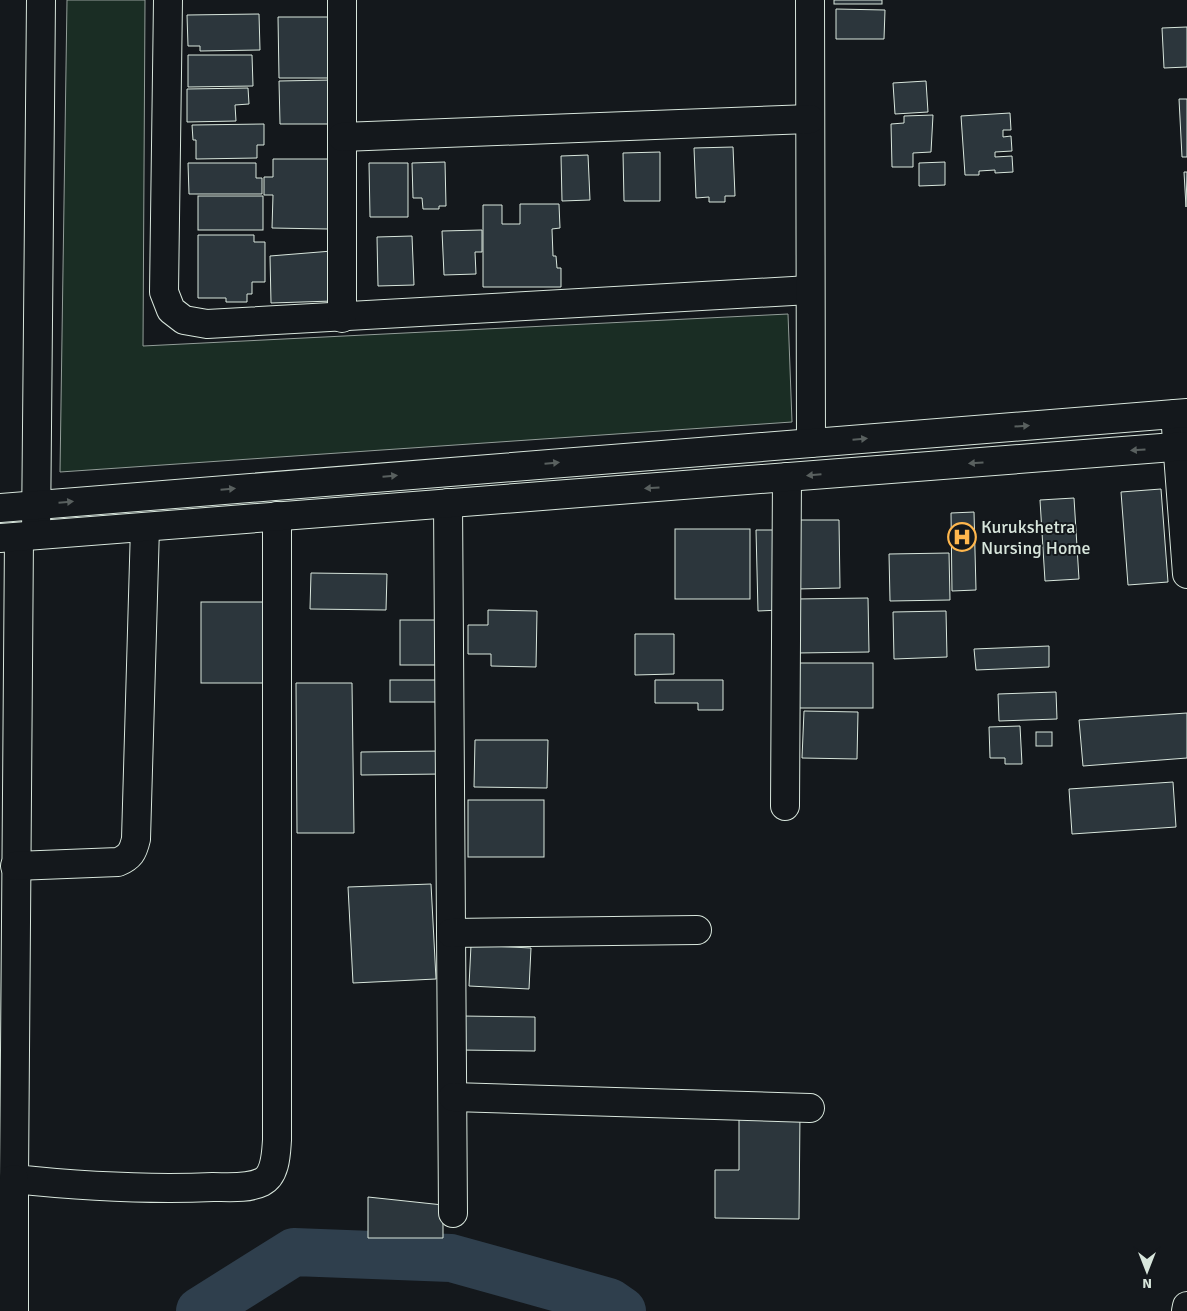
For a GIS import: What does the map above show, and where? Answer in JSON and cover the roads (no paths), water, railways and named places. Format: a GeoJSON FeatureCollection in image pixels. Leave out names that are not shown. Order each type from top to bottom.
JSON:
{"type":"FeatureCollection","features":[{"type":"Feature","properties":{"kind":"street"},"geometry":{"type":"LineString","coordinates":[[14,1311],[14,1179],[7,1010],[15,866],[18,537],[36,505],[41,0]]}},
{"type":"Feature","properties":{"kind":"street"},"geometry":{"type":"LineString","coordinates":[[168,0],[164,292],[171,310],[184,320],[207,324],[342,318],[810,290]]}},
{"type":"Feature","properties":{"kind":"street"},"geometry":{"type":"LineString","coordinates":[[342,0],[342,318]]}},
{"type":"Feature","properties":{"kind":"street"},"geometry":{"type":"LineString","coordinates":[[810,0],[812,443]]}},
{"type":"Feature","properties":{"kind":"street"},"geometry":{"type":"LineString","coordinates":[[342,137],[810,119]]}},
{"type":"Feature","properties":{"kind":"street"},"geometry":{"type":"LineString","coordinates":[[0,508],[1181,413],[1187,574]]}},
{"type":"Feature","properties":{"kind":"street"},"geometry":{"type":"LineString","coordinates":[[18,537],[1182,447]]}},
{"type":"Feature","properties":{"kind":"street"},"geometry":{"type":"LineString","coordinates":[[785,806],[787,477]]}},
{"type":"Feature","properties":{"kind":"street"},"geometry":{"type":"LineString","coordinates":[[448,503],[453,1213]]}},
{"type":"Feature","properties":{"kind":"street"},"geometry":{"type":"LineString","coordinates":[[14,1179],[90,1187],[157,1190],[248,1186],[263,1182],[270,1174],[275,1158],[277,1140],[277,516]]}},
{"type":"Feature","properties":{"kind":"street"},"geometry":{"type":"LineString","coordinates":[[15,866],[118,862],[129,858],[134,849],[136,839],[145,527]]}},
{"type":"Feature","properties":{"kind":"street"},"geometry":{"type":"LineString","coordinates":[[451,933],[697,930]]}},
{"type":"Feature","properties":{"kind":"street"},"geometry":{"type":"LineString","coordinates":[[452,1097],[810,1108]]}},
{"type":"Feature","properties":{"kind":"street"},"geometry":{"type":"LineString","coordinates":[[1186,1311],[1187,1306]]}},
{"type":"Feature","properties":{"kind":"waterway"},"geometry":{"type":"LineString","coordinates":[[200,1311],[294,1252],[451,1258],[609,1302],[622,1311]]}},
{"type":"Feature","properties":{"kind":"place","name":"Kurukshetra Nursing Home"},"geometry":{"type":"Point","coordinates":[962,537]}}]}
